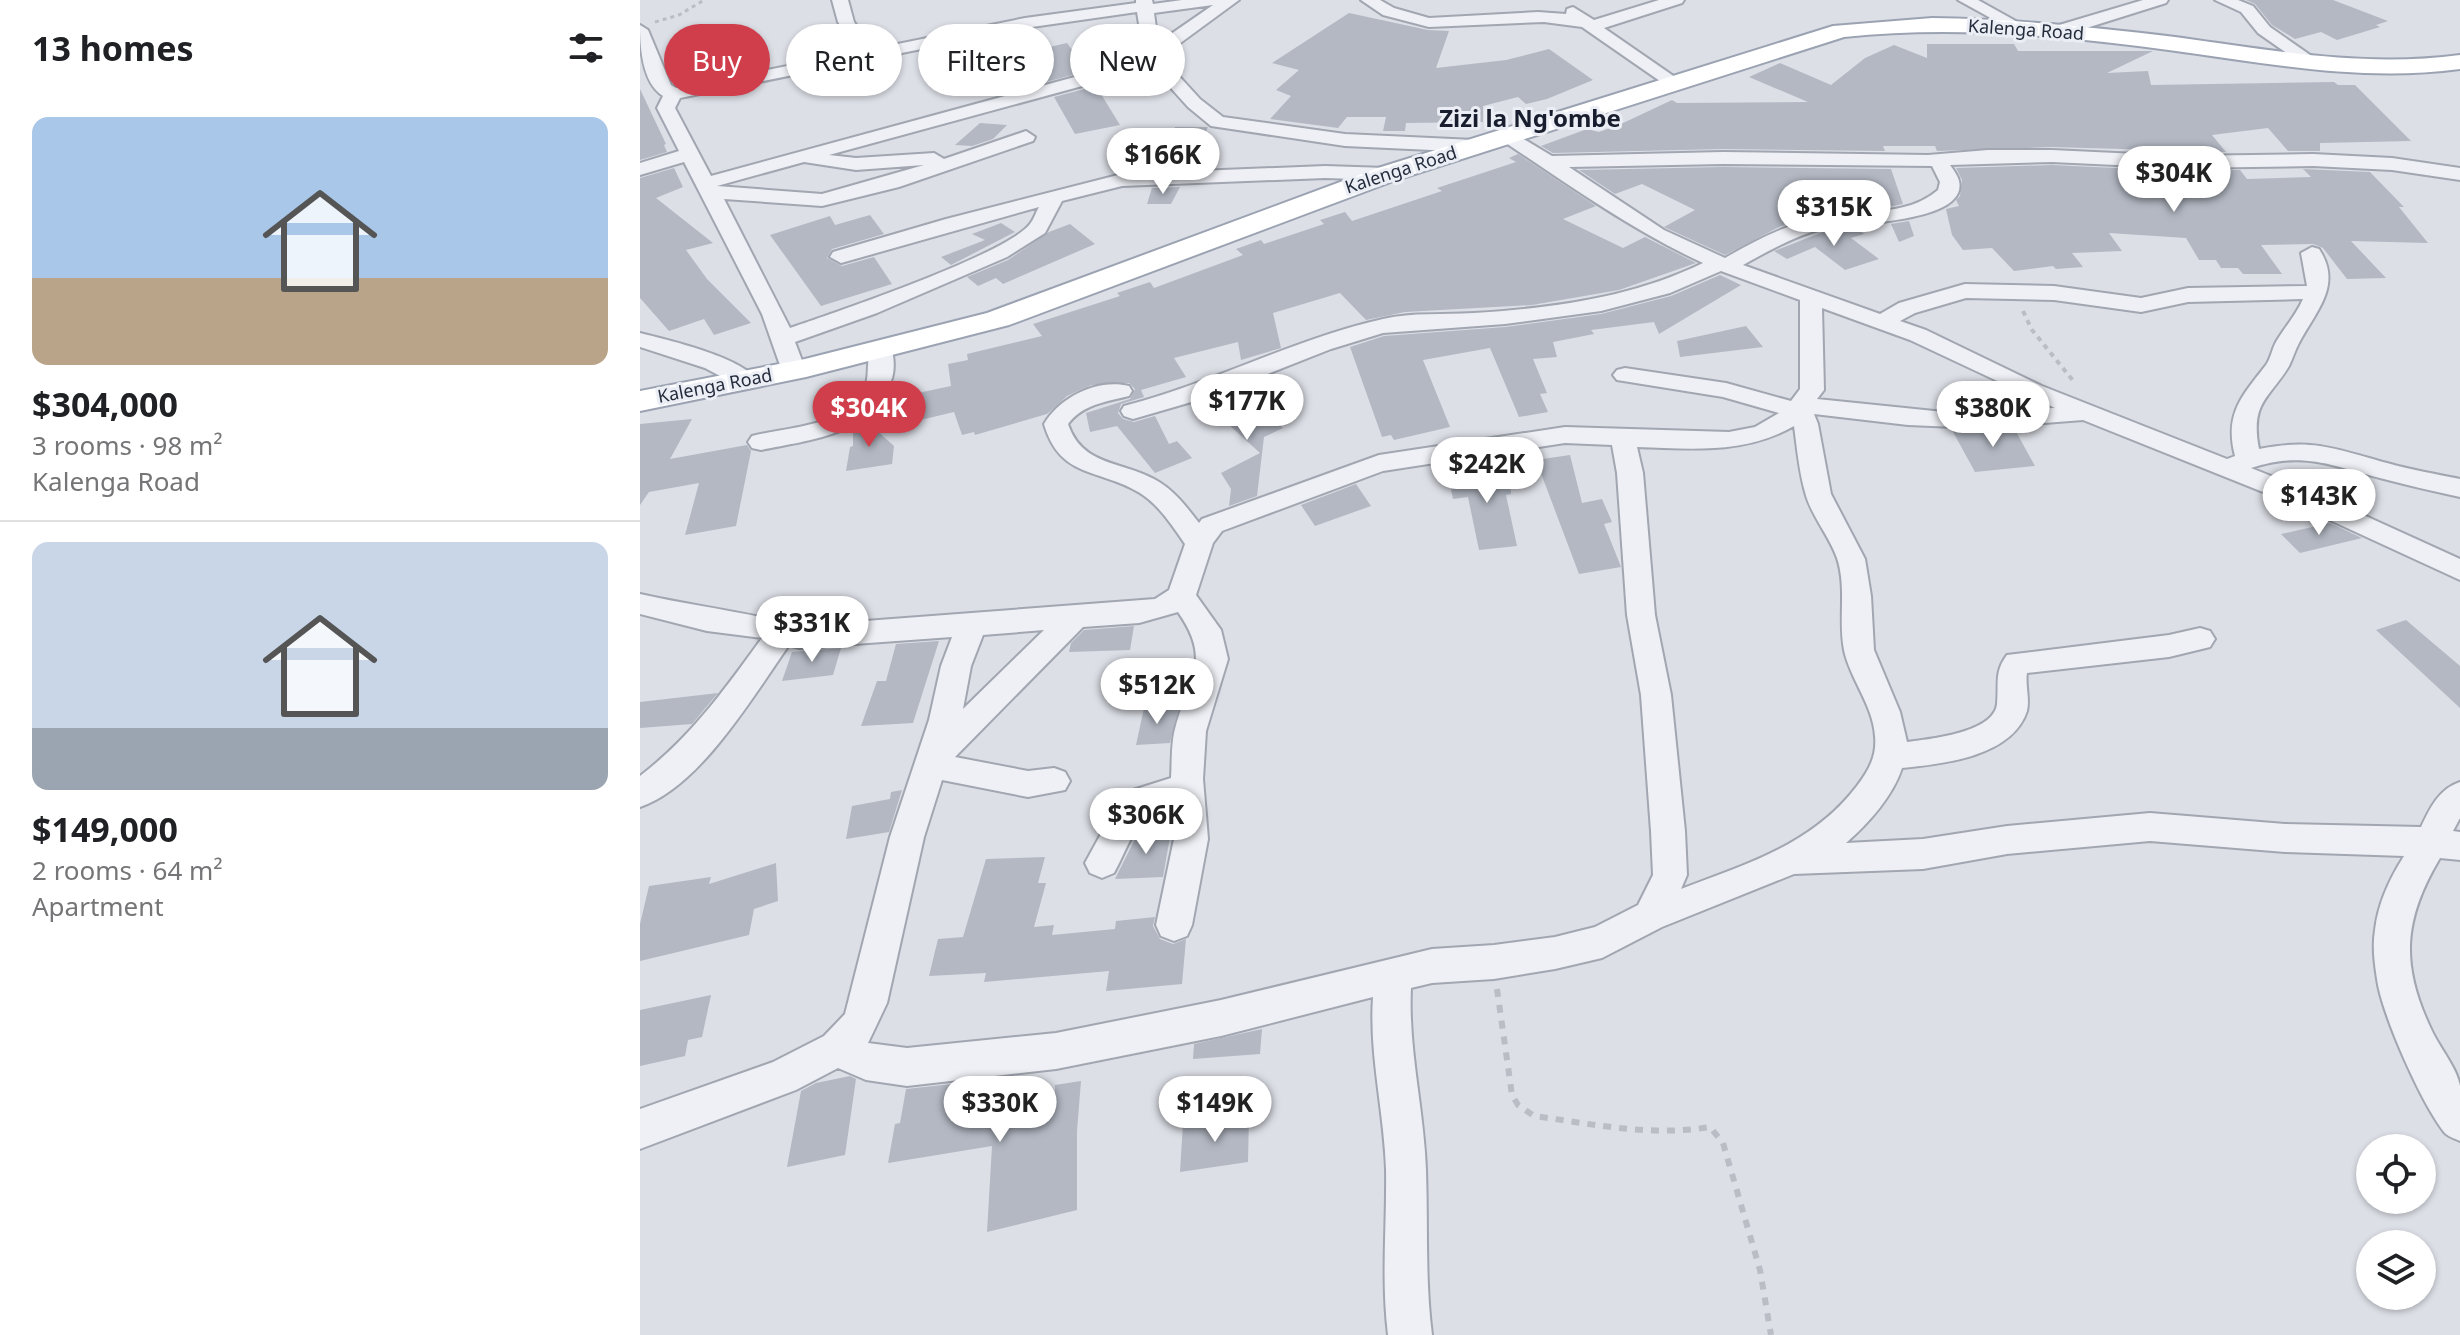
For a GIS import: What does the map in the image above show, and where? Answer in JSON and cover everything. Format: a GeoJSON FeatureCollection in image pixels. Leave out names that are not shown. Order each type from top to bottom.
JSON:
{"type":"FeatureCollection","features":[{"type":"Feature","properties":{"kind":"main road","name":"Kalenga Road"},"geometry":{"type":"LineString","coordinates":[[640,401],[794,371],[947,334],[1079,291],[1387,174],[1815,38],[1872,26],[1957,25],[2055,32],[2185,46],[2353,70],[2390,71],[2460,62]]}},
{"type":"Feature","properties":{"kind":"street"},"geometry":{"type":"LineString","coordinates":[[840,0],[847,24]]}},
{"type":"Feature","properties":{"kind":"street"},"geometry":{"type":"LineString","coordinates":[[902,47],[1080,13],[1217,0]]}},
{"type":"Feature","properties":{"kind":"street"},"geometry":{"type":"LineString","coordinates":[[1185,34],[1231,0]]}},
{"type":"Feature","properties":{"kind":"street"},"geometry":{"type":"LineString","coordinates":[[1369,0],[1394,16],[1425,24],[1552,17],[1590,24],[1676,0]]}},
{"type":"Feature","properties":{"kind":"street"},"geometry":{"type":"LineString","coordinates":[[1558,0],[1577,6],[1590,24],[1676,84]]}},
{"type":"Feature","properties":{"kind":"street"},"geometry":{"type":"LineString","coordinates":[[1966,0],[2022,29]]}},
{"type":"Feature","properties":{"kind":"street"},"geometry":{"type":"LineString","coordinates":[[2096,0],[2114,14]]}},
{"type":"Feature","properties":{"kind":"street"},"geometry":{"type":"LineString","coordinates":[[2055,32],[2160,0]]}},
{"type":"Feature","properties":{"kind":"street"},"geometry":{"type":"LineString","coordinates":[[2223,0],[2247,9],[2264,30],[2314,64]]}},
{"type":"Feature","properties":{"kind":"street"},"geometry":{"type":"LineString","coordinates":[[1139,5],[1145,24]]}},
{"type":"Feature","properties":{"kind":"street"},"geometry":{"type":"LineString","coordinates":[[644,28],[664,89]]}},
{"type":"Feature","properties":{"kind":"street"},"geometry":{"type":"LineString","coordinates":[[709,188],[802,156],[1070,80]]}},
{"type":"Feature","properties":{"kind":"street"},"geometry":{"type":"LineString","coordinates":[[1185,90],[1205,113],[1231,131],[1474,146]]}},
{"type":"Feature","properties":{"kind":"street"},"geometry":{"type":"LineString","coordinates":[[672,96],[666,108],[709,188],[782,339],[794,371]]}},
{"type":"Feature","properties":{"kind":"street"},"geometry":{"type":"LineString","coordinates":[[1507,135],[1657,234],[1724,264],[1918,335],[2033,391],[2085,401],[2238,464],[2460,570]]}},
{"type":"Feature","properties":{"kind":"street"},"geometry":{"type":"LineString","coordinates":[[709,188],[822,200],[892,183],[1026,137]]}},
{"type":"Feature","properties":{"kind":"street"},"geometry":{"type":"LineString","coordinates":[[640,169],[690,154]]}},
{"type":"Feature","properties":{"kind":"street"},"geometry":{"type":"LineString","coordinates":[[802,156],[839,164],[954,161]]}},
{"type":"Feature","properties":{"kind":"street"},"geometry":{"type":"LineString","coordinates":[[1546,162],[1723,158],[1938,160],[1988,156],[2180,162],[2313,160],[2392,164],[2460,174]]}},
{"type":"Feature","properties":{"kind":"street"},"geometry":{"type":"LineString","coordinates":[[1199,544],[1165,498],[1143,483],[1075,458],[1058,436],[1056,424],[1069,408],[1088,399],[1127,401],[1188,396],[1324,343],[1384,325],[1498,318],[1640,297],[1698,276],[1756,248],[1818,224],[1912,212],[1931,206],[1948,192],[1950,182],[1938,160]]}},
{"type":"Feature","properties":{"kind":"street"},"geometry":{"type":"LineString","coordinates":[[841,257],[1122,180],[1236,168],[1387,174]]}},
{"type":"Feature","properties":{"kind":"street"},"geometry":{"type":"LineString","coordinates":[[782,339],[869,308],[1000,253],[1038,229],[1054,197]]}},
{"type":"Feature","properties":{"kind":"street"},"geometry":{"type":"LineString","coordinates":[[2238,464],[2243,425],[2251,402],[2261,384],[2278,365],[2286,345],[2317,300],[2316,263],[2312,253]]}},
{"type":"Feature","properties":{"kind":"street"},"geometry":{"type":"LineString","coordinates":[[1882,322],[1907,308],[1965,291],[2020,291],[2141,305],[2188,295],[2318,292]]}},
{"type":"Feature","properties":{"kind":"street"},"geometry":{"type":"LineString","coordinates":[[640,604],[707,620],[758,626],[781,634],[827,637],[1139,613],[1163,608],[1181,596],[1199,544],[1212,525],[1379,463],[1565,435],[1729,440],[1762,434],[1800,408],[1812,390],[1811,296]]}},
{"type":"Feature","properties":{"kind":"street"},"geometry":{"type":"LineString","coordinates":[[640,340],[713,363],[745,380]]}},
{"type":"Feature","properties":{"kind":"street"},"geometry":{"type":"LineString","coordinates":[[761,442],[813,430],[861,412],[872,403],[884,372],[881,350]]}},
{"type":"Feature","properties":{"kind":"street"},"geometry":{"type":"LineString","coordinates":[[1625,375],[1726,390],[1800,408],[1953,419],[2053,418],[2085,401]]}},
{"type":"Feature","properties":{"kind":"street"},"geometry":{"type":"LineString","coordinates":[[837,1049],[866,1061],[907,1067],[1043,1052],[1221,1018],[1432,966],[1494,962],[1555,953],[1602,942],[1650,916],[1817,847],[1851,819],[1883,776],[1890,756],[1891,733],[1859,650],[1857,596],[1851,559],[1818,494],[1806,424],[1800,408]]}},
{"type":"Feature","properties":{"kind":"street"},"geometry":{"type":"LineString","coordinates":[[1623,438],[1630,473],[1641,615],[1656,695],[1668,831],[1670,875],[1650,916]]}},
{"type":"Feature","properties":{"kind":"street"},"geometry":{"type":"LineString","coordinates":[[2238,464],[2292,450],[2326,453],[2384,471],[2460,488]]}},
{"type":"Feature","properties":{"kind":"street"},"geometry":{"type":"LineString","coordinates":[[1174,925],[1191,839],[1187,785],[1190,731],[1213,659],[1206,630],[1181,596]]}},
{"type":"Feature","properties":{"kind":"street"},"geometry":{"type":"LineString","coordinates":[[932,760],[1075,618]]}},
{"type":"Feature","properties":{"kind":"street"},"geometry":{"type":"LineString","coordinates":[[640,1129],[782,1077],[837,1049],[859,1026],[868,1003],[907,837],[932,760],[956,666],[972,624]]}},
{"type":"Feature","properties":{"kind":"street"},"geometry":{"type":"LineString","coordinates":[[640,794],[683,761],[710,731],[781,634]]}},
{"type":"Feature","properties":{"kind":"street"},"geometry":{"type":"LineString","coordinates":[[1890,756],[1962,745],[2001,727],[2012,711],[2010,682],[2013,667],[2018,663],[2169,646],[2200,639]]}},
{"type":"Feature","properties":{"kind":"street"},"geometry":{"type":"LineString","coordinates":[[932,760],[1028,784],[1054,781]]}},
{"type":"Feature","properties":{"kind":"street"},"geometry":{"type":"LineString","coordinates":[[1102,863],[1130,810],[1147,798],[1169,795],[1187,785]]}},
{"type":"Feature","properties":{"kind":"street"},"geometry":{"type":"LineString","coordinates":[[2460,795],[2441,816],[2446,844],[2398,903],[2391,946],[2399,993],[2423,1053],[2460,1121]]}},
{"type":"Feature","properties":{"kind":"street"},"geometry":{"type":"LineString","coordinates":[[1790,860],[1923,854],[2007,840],[2150,827],[2285,838],[2446,844]]}},
{"type":"Feature","properties":{"kind":"street"},"geometry":{"type":"LineString","coordinates":[[1393,974],[1390,1029],[1406,1168],[1404,1287],[1410,1335]]}},
{"type":"Feature","properties":{"kind":"path"},"geometry":{"type":"LineString","coordinates":[[644,28],[704,0]]}},
{"type":"Feature","properties":{"kind":"path"},"geometry":{"type":"LineString","coordinates":[[2020,291],[2021,305],[2032,330],[2052,351],[2085,401]]}},
{"type":"Feature","properties":{"kind":"path"},"geometry":{"type":"LineString","coordinates":[[1494,962],[1512,1095],[1518,1105],[1534,1116],[1566,1121],[1653,1132],[1681,1132],[1710,1127],[1718,1133],[1760,1270],[1771,1335]]}},
{"type":"Feature","properties":{"kind":"building"},"geometry":{"type":"Polygon","coordinates":[[[2246,0],[2333,0],[2388,21],[2376,25],[2380,27],[2337,40],[2321,32],[2295,39],[2272,25],[2255,4],[2246,0]]]}},
{"type":"Feature","properties":{"kind":"building"},"geometry":{"type":"Polygon","coordinates":[[[1349,13],[1428,30],[1449,31],[1436,68],[1506,60],[1549,49],[1593,80],[1526,104],[1518,97],[1483,106],[1483,122],[1406,123],[1405,131],[1383,131],[1386,117],[1347,117],[1338,128],[1270,119],[1291,96],[1276,90],[1299,70],[1272,63],[1349,13]]]}},
{"type":"Feature","properties":{"kind":"building"},"geometry":{"type":"Polygon","coordinates":[[[1067,43],[1070,47],[1070,76],[1054,80],[1054,46],[1067,43]]]}},
{"type":"Feature","properties":{"kind":"building"},"geometry":{"type":"Polygon","coordinates":[[[1927,44],[2014,44],[2018,51],[2153,51],[2107,73],[2148,71],[2151,85],[2334,82],[2338,85],[2355,85],[2411,141],[2320,143],[2320,151],[2288,151],[2268,128],[2212,135],[2226,152],[2052,147],[1937,151],[1935,146],[1883,146],[1885,151],[1723,149],[1553,153],[1541,146],[1587,129],[1599,132],[1672,100],[1677,103],[1808,102],[1749,77],[1780,63],[1831,85],[1865,58],[1894,45],[1927,58],[1927,44]]]}},
{"type":"Feature","properties":{"kind":"building"},"geometry":{"type":"Polygon","coordinates":[[[640,89],[667,152],[640,160],[640,89]]]}},
{"type":"Feature","properties":{"kind":"building"},"geometry":{"type":"Polygon","coordinates":[[[1070,93],[1070,96],[1102,96],[1120,125],[1075,134],[1054,97],[1070,93]]]}},
{"type":"Feature","properties":{"kind":"building"},"geometry":{"type":"Polygon","coordinates":[[[980,123],[1007,125],[993,139],[972,146],[955,145],[980,123]]]}},
{"type":"Feature","properties":{"kind":"building"},"geometry":{"type":"Polygon","coordinates":[[[1175,127],[1208,127],[1189,168],[1156,170],[1165,136],[1170,136],[1175,127]]]}},
{"type":"Feature","properties":{"kind":"building"},"geometry":{"type":"Polygon","coordinates":[[[1518,154],[1596,206],[1563,219],[1623,248],[1645,237],[1696,263],[1619,290],[1532,305],[1405,312],[1366,320],[1340,293],[1273,313],[1281,348],[1241,360],[1238,342],[1174,358],[1186,377],[1141,390],[1144,397],[1121,404],[1118,413],[1123,419],[1134,422],[1155,416],[1169,444],[1177,441],[1192,458],[1155,473],[1117,426],[1090,432],[1086,413],[1130,399],[1135,389],[1129,383],[1091,385],[1067,396],[1047,414],[975,435],[974,432],[962,435],[954,412],[883,429],[873,414],[885,400],[951,386],[948,364],[968,360],[967,354],[1042,336],[1033,324],[1120,296],[1117,293],[1150,282],[1154,288],[1243,255],[1236,249],[1261,240],[1264,244],[1324,224],[1320,220],[1345,212],[1352,221],[1442,191],[1437,188],[1516,162],[1509,158],[1518,154]]]}},
{"type":"Feature","properties":{"kind":"building"},"geometry":{"type":"Polygon","coordinates":[[[2052,165],[2180,171],[2240,170],[2247,179],[2311,177],[2303,169],[2370,172],[2404,207],[2399,207],[2428,243],[2351,241],[2386,278],[2347,279],[2323,248],[2313,244],[2261,245],[2282,274],[2243,274],[2238,268],[2221,268],[2216,260],[2199,260],[2186,238],[2109,233],[2122,251],[2072,253],[2083,267],[2056,269],[2053,266],[2014,271],[1992,248],[1963,250],[1952,235],[1946,209],[1959,206],[1956,200],[1960,196],[1962,180],[1956,168],[2052,165]]]}},
{"type":"Feature","properties":{"kind":"building"},"geometry":{"type":"Polygon","coordinates":[[[1723,167],[1891,169],[1903,204],[1884,208],[1873,183],[1794,182],[1835,212],[1781,226],[1725,255],[1664,227],[1695,210],[1642,184],[1615,194],[1579,170],[1723,167]]]}},
{"type":"Feature","properties":{"kind":"building"},"geometry":{"type":"Polygon","coordinates":[[[674,168],[683,187],[656,198],[713,243],[686,250],[707,279],[751,323],[714,335],[704,319],[669,331],[640,298],[640,178],[674,168]]]}},
{"type":"Feature","properties":{"kind":"building"},"geometry":{"type":"Polygon","coordinates":[[[1180,187],[1171,204],[1147,204],[1152,188],[1180,187]]]}},
{"type":"Feature","properties":{"kind":"building"},"geometry":{"type":"Polygon","coordinates":[[[870,215],[884,234],[832,249],[827,258],[842,266],[874,257],[892,284],[821,306],[770,235],[830,216],[835,225],[870,215]]]}},
{"type":"Feature","properties":{"kind":"building"},"geometry":{"type":"Polygon","coordinates":[[[1909,221],[1914,236],[1899,242],[1891,224],[1909,221]]]}},
{"type":"Feature","properties":{"kind":"building"},"geometry":{"type":"Polygon","coordinates":[[[1001,223],[1015,232],[951,265],[941,257],[985,240],[972,234],[1001,223]]]}},
{"type":"Feature","properties":{"kind":"building"},"geometry":{"type":"Polygon","coordinates":[[[1070,224],[1095,244],[1003,284],[996,278],[978,286],[967,277],[1008,260],[1049,232],[1070,224]]]}},
{"type":"Feature","properties":{"kind":"building"},"geometry":{"type":"Polygon","coordinates":[[[1856,228],[1864,234],[1851,238],[1879,259],[1845,270],[1815,247],[1787,259],[1774,251],[1823,232],[1856,228]]]}},
{"type":"Feature","properties":{"kind":"building"},"geometry":{"type":"Polygon","coordinates":[[[1720,275],[1741,285],[1659,334],[1654,322],[1591,330],[1594,334],[1553,342],[1557,357],[1533,359],[1547,393],[1540,394],[1548,412],[1519,417],[1490,348],[1423,360],[1450,427],[1394,440],[1391,435],[1382,437],[1350,347],[1384,336],[1505,327],[1601,314],[1671,296],[1720,275]]]}},
{"type":"Feature","properties":{"kind":"building"},"geometry":{"type":"Polygon","coordinates":[[[1746,326],[1763,347],[1680,357],[1677,341],[1746,326]]]}},
{"type":"Feature","properties":{"kind":"building"},"geometry":{"type":"Polygon","coordinates":[[[1247,390],[1283,428],[1264,437],[1257,496],[1229,506],[1231,489],[1221,473],[1260,453],[1228,424],[1232,422],[1214,403],[1247,390]]]}},
{"type":"Feature","properties":{"kind":"building"},"geometry":{"type":"Polygon","coordinates":[[[692,419],[670,459],[747,445],[751,451],[736,526],[685,535],[699,483],[649,492],[640,505],[640,424],[692,419]]]}},
{"type":"Feature","properties":{"kind":"building"},"geometry":{"type":"Polygon","coordinates":[[[865,420],[894,446],[892,464],[846,471],[850,447],[853,446],[853,428],[865,420]]]}},
{"type":"Feature","properties":{"kind":"building"},"geometry":{"type":"Polygon","coordinates":[[[2014,428],[2035,466],[1975,472],[1952,430],[2014,428]]]}},
{"type":"Feature","properties":{"kind":"building"},"geometry":{"type":"Polygon","coordinates":[[[1570,455],[1582,503],[1602,499],[1612,522],[1604,524],[1621,567],[1579,574],[1536,460],[1570,455]]]}},
{"type":"Feature","properties":{"kind":"building"},"geometry":{"type":"Polygon","coordinates":[[[1509,467],[1511,494],[1506,495],[1517,546],[1479,550],[1468,497],[1453,499],[1448,475],[1509,467]]]}},
{"type":"Feature","properties":{"kind":"building"},"geometry":{"type":"Polygon","coordinates":[[[1356,484],[1371,506],[1315,526],[1301,505],[1356,484]]]}},
{"type":"Feature","properties":{"kind":"building"},"geometry":{"type":"Polygon","coordinates":[[[2330,523],[2362,538],[2300,553],[2281,534],[2330,523]]]}},
{"type":"Feature","properties":{"kind":"building"},"geometry":{"type":"Polygon","coordinates":[[[2406,620],[2460,666],[2460,708],[2376,630],[2406,620]]]}},
{"type":"Feature","properties":{"kind":"building"},"geometry":{"type":"Polygon","coordinates":[[[1134,626],[1130,650],[1069,652],[1071,643],[1084,630],[1134,626]]]}},
{"type":"Feature","properties":{"kind":"building"},"geometry":{"type":"Polygon","coordinates":[[[939,641],[913,723],[861,726],[877,681],[886,681],[896,644],[939,641]]]}},
{"type":"Feature","properties":{"kind":"building"},"geometry":{"type":"Polygon","coordinates":[[[841,648],[833,675],[782,681],[792,652],[841,648]]]}},
{"type":"Feature","properties":{"kind":"building"},"geometry":{"type":"Polygon","coordinates":[[[718,693],[692,724],[640,728],[640,702],[718,693]]]}},
{"type":"Feature","properties":{"kind":"building"},"geometry":{"type":"Polygon","coordinates":[[[1179,707],[1170,743],[1136,745],[1144,708],[1179,707]]]}},
{"type":"Feature","properties":{"kind":"building"},"geometry":{"type":"Polygon","coordinates":[[[902,790],[889,832],[846,839],[852,806],[890,799],[891,792],[902,790]]]}},
{"type":"Feature","properties":{"kind":"building"},"geometry":{"type":"Polygon","coordinates":[[[1171,831],[1163,877],[1115,879],[1138,833],[1171,831]]]}},
{"type":"Feature","properties":{"kind":"building"},"geometry":{"type":"Polygon","coordinates":[[[1045,857],[1038,883],[1046,883],[1034,927],[1054,925],[1052,935],[1115,929],[1116,921],[1155,917],[1153,926],[1160,939],[1173,944],[1186,939],[1182,984],[1106,991],[1109,971],[984,982],[986,973],[929,976],[938,939],[963,937],[986,859],[1045,857]]]}},
{"type":"Feature","properties":{"kind":"building"},"geometry":{"type":"Polygon","coordinates":[[[776,863],[778,901],[754,909],[749,935],[640,961],[640,924],[649,886],[711,877],[709,884],[776,863]]]}},
{"type":"Feature","properties":{"kind":"building"},"geometry":{"type":"Polygon","coordinates":[[[711,995],[702,1037],[688,1040],[685,1056],[640,1066],[640,1010],[711,995]]]}},
{"type":"Feature","properties":{"kind":"building"},"geometry":{"type":"Polygon","coordinates":[[[1262,1029],[1260,1054],[1193,1059],[1194,1044],[1262,1029]]]}},
{"type":"Feature","properties":{"kind":"building"},"geometry":{"type":"Polygon","coordinates":[[[850,1076],[856,1079],[845,1155],[787,1167],[801,1091],[816,1083],[850,1076]]]}},
{"type":"Feature","properties":{"kind":"building"},"geometry":{"type":"Polygon","coordinates":[[[989,1080],[986,1105],[1055,1095],[1055,1085],[1081,1081],[1077,1131],[1077,1210],[987,1232],[992,1146],[888,1163],[895,1124],[900,1123],[906,1089],[989,1080]]]}},
{"type":"Feature","properties":{"kind":"building"},"geometry":{"type":"Polygon","coordinates":[[[1249,1116],[1248,1162],[1180,1172],[1183,1124],[1249,1116]]]}},
{"type":"Feature","properties":{"kind":"district","name":"Zizi la Ng'ombe"},"geometry":{"type":"Point","coordinates":[1530,119]}}]}
